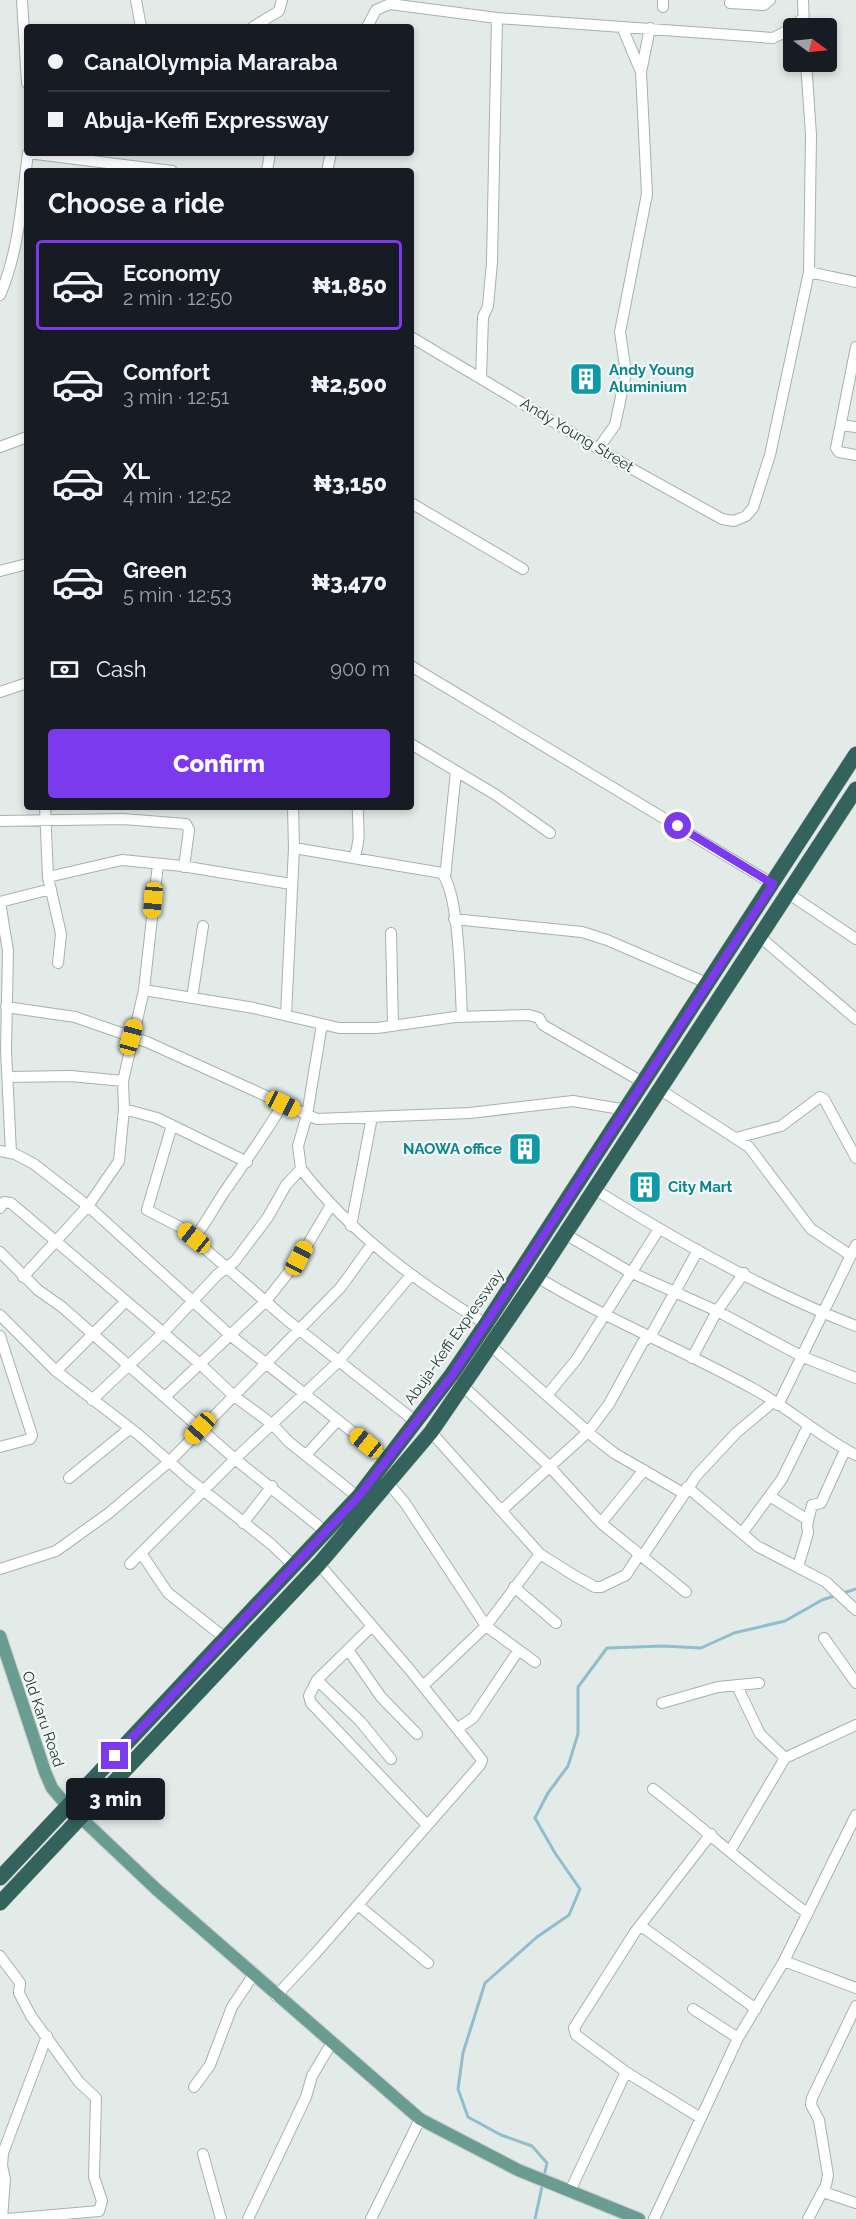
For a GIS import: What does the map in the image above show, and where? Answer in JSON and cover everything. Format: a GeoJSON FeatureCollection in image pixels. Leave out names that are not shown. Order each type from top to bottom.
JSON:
{"type":"FeatureCollection","features":[{"type":"Feature","properties":{"kind":"highway","name":"Abuja-Keffi Expressway"},"geometry":{"type":"LineString","coordinates":[[0,1903],[74,1812],[225,1638],[326,1532],[388,1460],[486,1324],[709,984],[856,754]]}},
{"type":"Feature","properties":{"kind":"highway","name":"Abuja-Keffi Expressway"},"geometry":{"type":"LineString","coordinates":[[0,1878],[74,1812],[319,1564],[389,1484],[431,1431],[464,1387],[854,796]]}},
{"type":"Feature","properties":{"kind":"main road","name":"Old Karu Road"},"geometry":{"type":"LineString","coordinates":[[0,1636],[52,1788],[74,1812],[156,1889],[331,2044],[420,2119],[464,2144],[554,2185],[639,2219]]}},
{"type":"Feature","properties":{"kind":"street"},"geometry":{"type":"LineString","coordinates":[[22,0],[24,33]]}},
{"type":"Feature","properties":{"kind":"street"},"geometry":{"type":"LineString","coordinates":[[136,0],[140,24]]}},
{"type":"Feature","properties":{"kind":"street"},"geometry":{"type":"LineString","coordinates":[[258,24],[279,10],[282,0]]}},
{"type":"Feature","properties":{"kind":"street"},"geometry":{"type":"LineString","coordinates":[[730,3],[764,4],[770,0]]}},
{"type":"Feature","properties":{"kind":"street"},"geometry":{"type":"LineString","coordinates":[[803,0],[803,18]]}},
{"type":"Feature","properties":{"kind":"street"},"geometry":{"type":"LineString","coordinates":[[369,24],[376,10],[390,4],[497,18],[773,38],[783,33]]}},
{"type":"Feature","properties":{"kind":"street"},"geometry":{"type":"LineString","coordinates":[[481,378],[483,317],[488,306],[492,262],[497,18]]}},
{"type":"Feature","properties":{"kind":"street"},"geometry":{"type":"LineString","coordinates":[[622,27],[641,72]]}},
{"type":"Feature","properties":{"kind":"street"},"geometry":{"type":"LineString","coordinates":[[598,449],[615,425],[626,368],[620,333],[647,194],[641,72],[650,28]]}},
{"type":"Feature","properties":{"kind":"street"},"geometry":{"type":"LineString","coordinates":[[807,72],[811,135],[809,272],[856,282]]}},
{"type":"Feature","properties":{"kind":"street"},"geometry":{"type":"LineString","coordinates":[[50,156],[137,168]]}},
{"type":"Feature","properties":{"kind":"street"},"geometry":{"type":"LineString","coordinates":[[0,295],[7,279],[24,181]]}},
{"type":"Feature","properties":{"kind":"street","name":"Andy Young Street"},"geometry":{"type":"LineString","coordinates":[[414,339],[598,449],[722,519],[734,521],[746,516],[753,508],[770,455],[809,272]]}},
{"type":"Feature","properties":{"kind":"street"},"geometry":{"type":"LineString","coordinates":[[856,347],[853,382],[841,425],[837,451],[856,455]]}},
{"type":"Feature","properties":{"kind":"street"},"geometry":{"type":"LineString","coordinates":[[841,425],[856,427]]}},
{"type":"Feature","properties":{"kind":"street"},"geometry":{"type":"LineString","coordinates":[[0,447],[24,438]]}},
{"type":"Feature","properties":{"kind":"street"},"geometry":{"type":"LineString","coordinates":[[414,505],[523,568]]}},
{"type":"Feature","properties":{"kind":"street"},"geometry":{"type":"LineString","coordinates":[[0,571],[24,565]]}},
{"type":"Feature","properties":{"kind":"street"},"geometry":{"type":"LineString","coordinates":[[414,668],[773,884]]}},
{"type":"Feature","properties":{"kind":"street"},"geometry":{"type":"LineString","coordinates":[[0,692],[24,684]]}},
{"type":"Feature","properties":{"kind":"street"},"geometry":{"type":"LineString","coordinates":[[414,746],[550,833]]}},
{"type":"Feature","properties":{"kind":"street"},"geometry":{"type":"LineString","coordinates":[[456,771],[445,878],[458,937],[462,1017]]}},
{"type":"Feature","properties":{"kind":"street"},"geometry":{"type":"LineString","coordinates":[[45,810],[48,877],[61,934],[58,963]]}},
{"type":"Feature","properties":{"kind":"street"},"geometry":{"type":"LineString","coordinates":[[123,810],[123,819]]}},
{"type":"Feature","properties":{"kind":"street"},"geometry":{"type":"LineString","coordinates":[[286,1015],[294,848],[293,810]]}},
{"type":"Feature","properties":{"kind":"street"},"geometry":{"type":"LineString","coordinates":[[354,858],[358,848],[358,810]]}},
{"type":"Feature","properties":{"kind":"street"},"geometry":{"type":"LineString","coordinates":[[0,821],[123,819],[188,825],[184,867]]}},
{"type":"Feature","properties":{"kind":"street"},"geometry":{"type":"LineString","coordinates":[[294,848],[438,872],[445,878]]}},
{"type":"Feature","properties":{"kind":"street"},"geometry":{"type":"LineString","coordinates":[[48,877],[122,860],[184,867],[291,885]]}},
{"type":"Feature","properties":{"kind":"street"},"geometry":{"type":"LineString","coordinates":[[23,1277],[88,1206],[119,1161],[124,1109],[123,1081],[131,1037],[144,990],[158,864]]}},
{"type":"Feature","properties":{"kind":"street"},"geometry":{"type":"LineString","coordinates":[[51,889],[0,902],[8,943],[6,1008],[8,1077],[5,1152],[34,1164],[88,1206],[230,1335],[388,1460]]}},
{"type":"Feature","properties":{"kind":"street"},"geometry":{"type":"LineString","coordinates":[[789,894],[856,939]]}},
{"type":"Feature","properties":{"kind":"street"},"geometry":{"type":"LineString","coordinates":[[454,919],[582,932],[607,940],[709,984]]}},
{"type":"Feature","properties":{"kind":"street"},"geometry":{"type":"LineString","coordinates":[[192,998],[203,926]]}},
{"type":"Feature","properties":{"kind":"street"},"geometry":{"type":"LineString","coordinates":[[391,933],[393,1026]]}},
{"type":"Feature","properties":{"kind":"street"},"geometry":{"type":"LineString","coordinates":[[760,937],[856,1019]]}},
{"type":"Feature","properties":{"kind":"street"},"geometry":{"type":"LineString","coordinates":[[144,990],[286,1015],[339,1028],[393,1026],[462,1017],[529,1015],[539,1018],[543,1025],[644,1083]]}},
{"type":"Feature","properties":{"kind":"street"},"geometry":{"type":"LineString","coordinates":[[6,1008],[75,1017],[131,1037],[317,1119],[470,1113],[573,1101],[627,1110]]}},
{"type":"Feature","properties":{"kind":"street"},"geometry":{"type":"LineString","coordinates":[[322,1024],[307,1115],[298,1146],[301,1169],[331,1205],[372,1244],[434,1293],[486,1324]]}},
{"type":"Feature","properties":{"kind":"street"},"geometry":{"type":"LineString","coordinates":[[8,1077],[71,1076],[123,1081]]}},
{"type":"Feature","properties":{"kind":"street"},"geometry":{"type":"LineString","coordinates":[[431,1431],[540,1554],[597,1587],[626,1575],[685,1490],[736,1432],[775,1403],[803,1357],[853,1250],[811,1229],[752,1151],[736,1138],[659,1089]]}},
{"type":"Feature","properties":{"kind":"street"},"geometry":{"type":"LineString","coordinates":[[736,1138],[781,1126],[820,1097],[824,1099],[856,1158]]}},
{"type":"Feature","properties":{"kind":"street"},"geometry":{"type":"LineString","coordinates":[[194,1238],[247,1162],[283,1104]]}},
{"type":"Feature","properties":{"kind":"street"},"geometry":{"type":"LineString","coordinates":[[124,1109],[147,1114],[247,1162]]}},
{"type":"Feature","properties":{"kind":"street"},"geometry":{"type":"LineString","coordinates":[[351,1226],[372,1117]]}},
{"type":"Feature","properties":{"kind":"street"},"geometry":{"type":"LineString","coordinates":[[172,1125],[147,1210],[180,1227],[194,1238],[338,1362],[416,1422]]}},
{"type":"Feature","properties":{"kind":"street"},"geometry":{"type":"LineString","coordinates":[[92,1400],[163,1333],[228,1266],[268,1217],[286,1185],[301,1169]]}},
{"type":"Feature","properties":{"kind":"street"},"geometry":{"type":"LineString","coordinates":[[594,1189],[698,1250],[823,1313],[856,1326]]}},
{"type":"Feature","properties":{"kind":"street"},"geometry":{"type":"LineString","coordinates":[[0,1208],[4,1202],[11,1203],[200,1364],[234,1396],[273,1424],[289,1442],[307,1454],[358,1497]]}},
{"type":"Feature","properties":{"kind":"street"},"geometry":{"type":"LineString","coordinates":[[165,1397],[266,1301],[299,1258],[331,1205]]}},
{"type":"Feature","properties":{"kind":"street"},"geometry":{"type":"LineString","coordinates":[[548,1395],[576,1360],[659,1229]]}},
{"type":"Feature","properties":{"kind":"street"},"geometry":{"type":"LineString","coordinates":[[565,1234],[630,1272],[717,1311],[803,1357],[856,1378]]}},
{"type":"Feature","properties":{"kind":"street"},"geometry":{"type":"LineString","coordinates":[[0,1569],[56,1551],[109,1513],[170,1461],[341,1287],[372,1244]]}},
{"type":"Feature","properties":{"kind":"street"},"geometry":{"type":"LineString","coordinates":[[502,1510],[588,1432],[609,1404],[643,1342],[650,1337],[677,1292],[698,1250]]}},
{"type":"Feature","properties":{"kind":"street"},"geometry":{"type":"LineString","coordinates":[[0,1252],[23,1277],[130,1365],[235,1459],[272,1486],[326,1532]]}},
{"type":"Feature","properties":{"kind":"street"},"geometry":{"type":"LineString","coordinates":[[692,1358],[717,1311],[744,1273]]}},
{"type":"Feature","properties":{"kind":"street"},"geometry":{"type":"LineString","coordinates":[[130,1564],[235,1459],[338,1362],[411,1275]]}},
{"type":"Feature","properties":{"kind":"street"},"geometry":{"type":"LineString","coordinates":[[537,1277],[604,1315],[754,1389],[856,1455]]}},
{"type":"Feature","properties":{"kind":"street"},"geometry":{"type":"LineString","coordinates":[[56,1371],[125,1302]]}},
{"type":"Feature","properties":{"kind":"street"},"geometry":{"type":"LineString","coordinates":[[0,1315],[56,1371],[170,1461],[203,1491],[271,1544],[294,1566]]}},
{"type":"Feature","properties":{"kind":"street"},"geometry":{"type":"LineString","coordinates":[[0,1336],[32,1435],[30,1439],[0,1447]]}},
{"type":"Feature","properties":{"kind":"street"},"geometry":{"type":"LineString","coordinates":[[491,1346],[614,1453],[685,1490],[743,1532],[757,1546],[826,1582],[856,1610]]}},
{"type":"Feature","properties":{"kind":"street"},"geometry":{"type":"LineString","coordinates":[[464,1387],[549,1466],[601,1523],[686,1592]]}},
{"type":"Feature","properties":{"kind":"street"},"geometry":{"type":"LineString","coordinates":[[307,1454],[338,1420]]}},
{"type":"Feature","properties":{"kind":"street"},"geometry":{"type":"LineString","coordinates":[[743,1532],[771,1497],[808,1426]]}},
{"type":"Feature","properties":{"kind":"street"},"geometry":{"type":"LineString","coordinates":[[69,1478],[128,1430]]}},
{"type":"Feature","properties":{"kind":"street"},"geometry":{"type":"LineString","coordinates":[[798,1567],[808,1533],[808,1520],[812,1505],[821,1503],[845,1450]]}},
{"type":"Feature","properties":{"kind":"street"},"geometry":{"type":"LineString","coordinates":[[601,1523],[644,1470]]}},
{"type":"Feature","properties":{"kind":"street"},"geometry":{"type":"LineString","coordinates":[[389,1484],[405,1503],[486,1626],[535,1662]]}},
{"type":"Feature","properties":{"kind":"street"},"geometry":{"type":"LineString","coordinates":[[243,1523],[272,1486]]}},
{"type":"Feature","properties":{"kind":"street"},"geometry":{"type":"LineString","coordinates":[[771,1497],[808,1520]]}},
{"type":"Feature","properties":{"kind":"street"},"geometry":{"type":"LineString","coordinates":[[141,1553],[168,1593],[225,1638]]}},
{"type":"Feature","properties":{"kind":"street"},"geometry":{"type":"LineString","coordinates":[[423,1686],[486,1626],[540,1554]]}},
{"type":"Feature","properties":{"kind":"street"},"geometry":{"type":"LineString","coordinates":[[276,1996],[480,1765],[480,1756],[458,1728],[319,1564]]}},
{"type":"Feature","properties":{"kind":"street"},"geometry":{"type":"LineString","coordinates":[[514,1587],[556,1623]]}},
{"type":"Feature","properties":{"kind":"street"},"geometry":{"type":"LineString","coordinates":[[372,1626],[317,1680],[309,1696],[311,1703],[427,1825]]}},
{"type":"Feature","properties":{"kind":"street"},"geometry":{"type":"LineString","coordinates":[[824,1638],[856,1683]]}},
{"type":"Feature","properties":{"kind":"street"},"geometry":{"type":"LineString","coordinates":[[349,1651],[381,1697],[417,1734]]}},
{"type":"Feature","properties":{"kind":"street"},"geometry":{"type":"LineString","coordinates":[[458,1728],[473,1718],[518,1651]]}},
{"type":"Feature","properties":{"kind":"street"},"geometry":{"type":"LineString","coordinates":[[317,1680],[360,1721],[391,1759]]}},
{"type":"Feature","properties":{"kind":"street"},"geometry":{"type":"LineString","coordinates":[[662,1703],[718,1686],[759,1683]]}},
{"type":"Feature","properties":{"kind":"street"},"geometry":{"type":"LineString","coordinates":[[737,1686],[760,1734],[785,1758]]}},
{"type":"Feature","properties":{"kind":"street"},"geometry":{"type":"LineString","coordinates":[[730,1851],[785,1758],[856,1725]]}},
{"type":"Feature","properties":{"kind":"street"},"geometry":{"type":"LineString","coordinates":[[652,1789],[711,1834],[761,1880],[807,1913]]}},
{"type":"Feature","properties":{"kind":"street"},"geometry":{"type":"LineString","coordinates":[[654,2219],[699,2117],[738,2038],[784,1960],[856,1815]]}},
{"type":"Feature","properties":{"kind":"street"},"geometry":{"type":"LineString","coordinates":[[699,2117],[626,2072],[576,2035],[574,2028],[641,1926],[711,1834]]}},
{"type":"Feature","properties":{"kind":"street"},"geometry":{"type":"LineString","coordinates":[[358,1905],[428,1963]]}},
{"type":"Feature","properties":{"kind":"street"},"geometry":{"type":"LineString","coordinates":[[641,1926],[756,2009]]}},
{"type":"Feature","properties":{"kind":"street"},"geometry":{"type":"LineString","coordinates":[[0,1956],[20,1983],[20,1993],[31,2016],[47,2036],[79,2082],[96,2098],[94,2177],[102,2208],[99,2211],[5,2219],[3,2153],[47,2036]]}},
{"type":"Feature","properties":{"kind":"street"},"geometry":{"type":"LineString","coordinates":[[784,1960],[856,1988]]}},
{"type":"Feature","properties":{"kind":"street"},"geometry":{"type":"LineString","coordinates":[[194,2087],[210,2065],[232,2007],[254,1974]]}},
{"type":"Feature","properties":{"kind":"street"},"geometry":{"type":"LineString","coordinates":[[808,2219],[826,2185],[828,2175],[819,2120],[811,2105],[856,2006]]}},
{"type":"Feature","properties":{"kind":"street"},"geometry":{"type":"LineString","coordinates":[[693,2009],[738,2038]]}},
{"type":"Feature","properties":{"kind":"street"},"geometry":{"type":"LineString","coordinates":[[248,2219],[306,2097],[312,2076],[331,2044]]}},
{"type":"Feature","properties":{"kind":"street"},"geometry":{"type":"LineString","coordinates":[[570,2191],[626,2072]]}},
{"type":"Feature","properties":{"kind":"street"},"geometry":{"type":"LineString","coordinates":[[371,2219],[420,2119]]}},
{"type":"Feature","properties":{"kind":"street"},"geometry":{"type":"LineString","coordinates":[[203,2154],[221,2219]]}},
{"type":"Feature","properties":{"kind":"street"},"geometry":{"type":"LineString","coordinates":[[821,2194],[826,2193],[856,2203]]}},
{"type":"Feature","properties":{"kind":"waterway"},"geometry":{"type":"LineString","coordinates":[[843,1593],[856,1589]]}},
{"type":"Feature","properties":{"kind":"waterway"},"geometry":{"type":"LineString","coordinates":[[544,2176],[547,2163],[532,2146],[501,2135],[468,2117],[458,2089],[463,2053],[485,1983],[537,1937],[569,1915],[580,1889],[555,1853],[535,1818],[548,1793],[568,1766],[578,1734],[578,1687],[607,1648],[663,1646],[701,1648],[734,1633],[785,1621],[822,1600],[837,1595]]}},
{"type":"Feature","properties":{"kind":"waterway"},"geometry":{"type":"LineString","coordinates":[[535,2219],[543,2182]]}},
{"type":"Feature","properties":{"kind":"place","name":"Andy Young Aluminium"},"geometry":{"type":"Point","coordinates":[586,379]}},
{"type":"Feature","properties":{"kind":"place","name":"NAOWA office"},"geometry":{"type":"Point","coordinates":[525,1149]}},
{"type":"Feature","properties":{"kind":"place","name":"City Mart"},"geometry":{"type":"Point","coordinates":[645,1187]}},
{"type":"Feature","properties":{"kind":"route"},"geometry":{"type":"LineString","coordinates":[[115,1756],[358,1497],[453,1374],[773,884],[678,826]]}}]}
